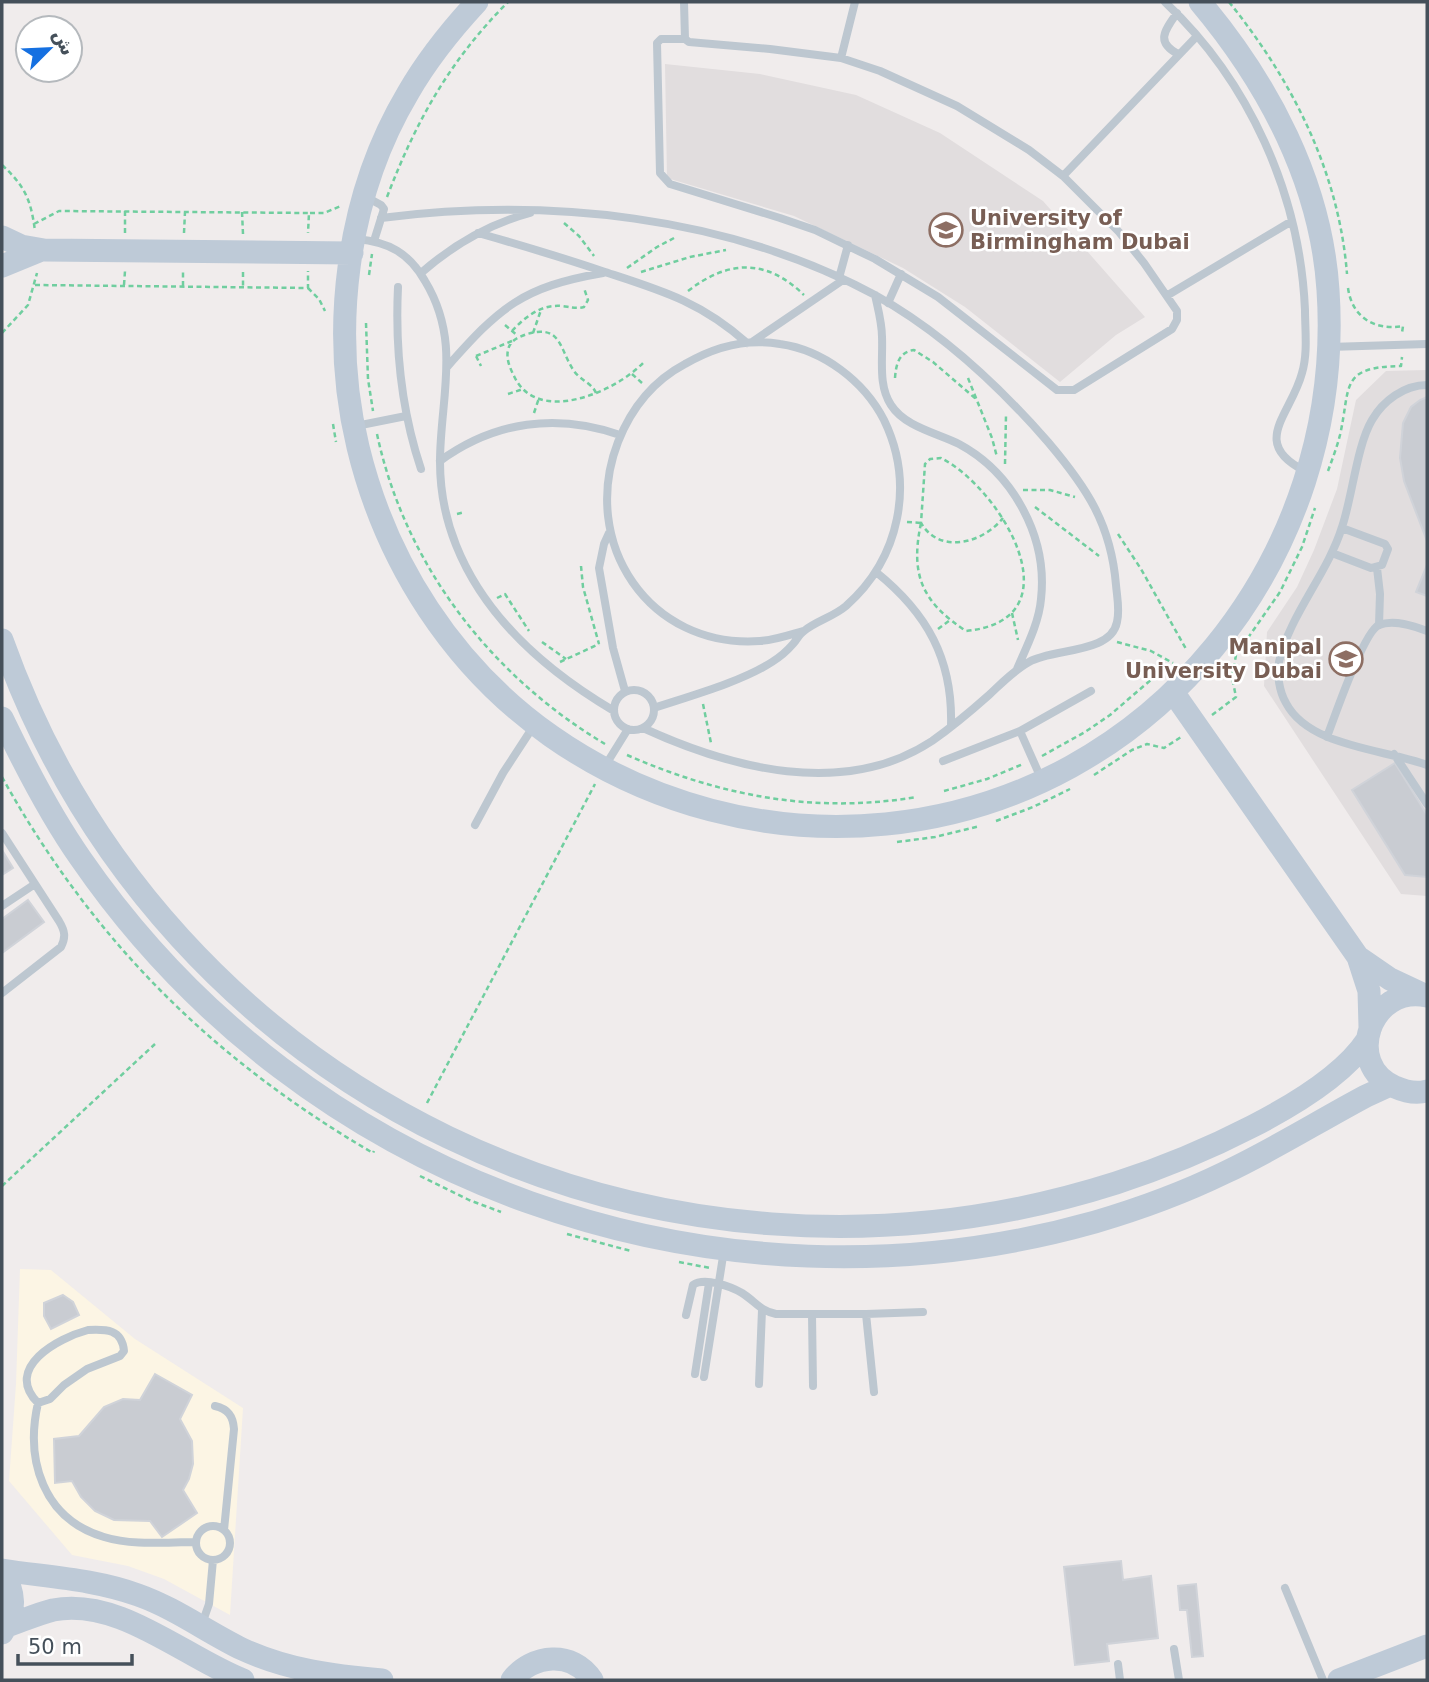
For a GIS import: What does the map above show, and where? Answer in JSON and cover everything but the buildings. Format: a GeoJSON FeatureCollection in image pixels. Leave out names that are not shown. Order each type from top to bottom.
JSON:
{"type":"FeatureCollection","features":[{"type":"Feature","properties":{"kind":"street"},"geometry":{"type":"LineString","coordinates":[[477,2],[431,57],[388,131],[374,202],[360,244],[345,310],[345,366],[353,426],[365,477],[384,531],[411,583],[444,633],[482,678],[535,724],[575,752],[594,777],[627,780],[682,802],[725,815],[815,827],[860,827],[905,822],[993,801],[1043,782],[1090,758],[1122,736],[1181,685],[1237,622],[1317,473],[1329,348],[1328,286],[1320,239],[1302,174],[1287,135],[1262,87],[1233,41],[1200,2]]}},
{"type":"Feature","properties":{"kind":"street"},"geometry":{"type":"LineString","coordinates":[[2,237],[21,246],[40,250],[360,244]]}},
{"type":"Feature","properties":{"kind":"street"},"geometry":{"type":"LineString","coordinates":[[2,266],[40,250]]}},
{"type":"Feature","properties":{"kind":"street"},"geometry":{"type":"LineString","coordinates":[[2,640],[27,703],[71,788],[104,839],[163,919],[207,967],[263,1018],[355,1086],[410,1119],[526,1171],[579,1190],[632,1204],[685,1214],[780,1225],[848,1227],[902,1225],[980,1216],[1027,1207],[1095,1189],[1163,1166],[1227,1138],[1290,1105],[1343,1070],[1352,1061],[1369,1034],[1376,1015],[1386,1005],[1411,994],[1426,995]]}},
{"type":"Feature","properties":{"kind":"street"},"geometry":{"type":"LineString","coordinates":[[1181,685],[1197,727],[1358,957],[1369,991],[1369,1058],[1377,1073],[1390,1085],[1406,1092],[1426,1093]]}},
{"type":"Feature","properties":{"kind":"street"},"geometry":{"type":"LineString","coordinates":[[3,726],[13,754],[79,858],[154,952],[234,1031],[323,1098],[382,1136],[466,1178],[516,1199],[620,1231],[724,1250],[823,1256],[871,1256],[966,1248],[1054,1232],[1098,1221],[1182,1192],[1224,1173],[1390,1085]]}},
{"type":"Feature","properties":{"kind":"street"},"geometry":{"type":"LineString","coordinates":[[1358,957],[1390,979],[1426,995]]}},
{"type":"Feature","properties":{"kind":"street"},"geometry":{"type":"LineString","coordinates":[[2,1570],[107,1585],[139,1595],[244,1650],[272,1661],[330,1675],[383,1680]]}},
{"type":"Feature","properties":{"kind":"street"},"geometry":{"type":"LineString","coordinates":[[2,1570],[13,1597],[12,1612],[4,1629]]}},
{"type":"Feature","properties":{"kind":"street"},"geometry":{"type":"LineString","coordinates":[[4,1629],[54,1610],[97,1611],[142,1628],[243,1680]]}},
{"type":"Feature","properties":{"kind":"street"},"geometry":{"type":"LineString","coordinates":[[1339,1680],[1427,1646]]}},
{"type":"Feature","properties":{"kind":"street"},"geometry":{"type":"LineString","coordinates":[[511,1680],[523,1668],[536,1661],[551,1658],[579,1666],[592,1680]]}},
{"type":"Feature","properties":{"kind":"lane"},"geometry":{"type":"LineString","coordinates":[[684,2],[685,39]]}},
{"type":"Feature","properties":{"kind":"lane"},"geometry":{"type":"LineString","coordinates":[[841,58],[855,2]]}},
{"type":"Feature","properties":{"kind":"lane"},"geometry":{"type":"LineString","coordinates":[[1165,2],[1198,36],[1220,65],[1256,124],[1281,183],[1292,221],[1302,276],[1306,354],[1300,383],[1279,426],[1276,444],[1284,459],[1317,473]]}},
{"type":"Feature","properties":{"kind":"lane"},"geometry":{"type":"LineString","coordinates":[[1177,13],[1164,31],[1164,38],[1171,50],[1178,54]]}},
{"type":"Feature","properties":{"kind":"lane"},"geometry":{"type":"LineString","coordinates":[[1063,176],[1198,36]]}},
{"type":"Feature","properties":{"kind":"lane"},"geometry":{"type":"LineString","coordinates":[[661,39],[685,39],[696,44],[770,49],[841,58],[920,88],[957,106],[1029,150],[1063,176],[1119,232],[1177,310],[1177,320],[1172,329],[1081,386],[1066,391],[1050,385],[947,304],[901,274],[848,245],[780,218],[664,180],[660,173],[657,43],[661,39]]}},
{"type":"Feature","properties":{"kind":"lane"},"geometry":{"type":"LineString","coordinates":[[374,202],[381,218]]}},
{"type":"Feature","properties":{"kind":"lane"},"geometry":{"type":"LineString","coordinates":[[475,210],[618,216],[693,230],[757,246],[876,295],[959,355],[1002,394],[1054,449],[1093,503],[1105,526],[1115,569],[1117,623],[1108,639],[1100,644],[1049,653],[1017,670],[951,726],[911,753],[868,766],[846,770],[778,770],[755,767],[713,756],[643,728],[628,729],[621,725],[614,711],[549,667],[520,640],[487,601],[466,569],[455,544],[442,489],[440,461],[447,367],[442,318],[414,264],[396,248],[360,244],[381,218],[475,210]]}},
{"type":"Feature","properties":{"kind":"lane"},"geometry":{"type":"LineString","coordinates":[[421,273],[438,258],[478,233],[518,216],[543,211]]}},
{"type":"Feature","properties":{"kind":"lane"},"geometry":{"type":"LineString","coordinates":[[1168,295],[1292,221]]}},
{"type":"Feature","properties":{"kind":"lane"},"geometry":{"type":"LineString","coordinates":[[478,233],[551,253],[680,297],[715,316],[749,342]]}},
{"type":"Feature","properties":{"kind":"lane"},"geometry":{"type":"LineString","coordinates":[[749,342],[810,303],[841,279],[848,245]]}},
{"type":"Feature","properties":{"kind":"lane"},"geometry":{"type":"LineString","coordinates":[[447,367],[494,316],[512,303],[531,292],[606,272]]}},
{"type":"Feature","properties":{"kind":"lane"},"geometry":{"type":"LineString","coordinates":[[888,303],[901,274]]}},
{"type":"Feature","properties":{"kind":"lane"},"geometry":{"type":"LineString","coordinates":[[398,287],[397,352],[406,416],[421,469]]}},
{"type":"Feature","properties":{"kind":"lane"},"geometry":{"type":"LineString","coordinates":[[876,295],[881,325],[884,388],[893,408],[909,422],[962,446],[1000,477],[1019,500],[1030,524],[1038,549],[1041,600],[1017,670]]}},
{"type":"Feature","properties":{"kind":"lane"},"geometry":{"type":"LineString","coordinates":[[749,342],[781,344],[808,351],[834,364],[856,383],[871,399],[882,417],[897,457],[900,501],[892,540],[876,572],[844,607],[803,631],[771,639],[737,641],[715,637],[674,620],[640,592],[616,554],[609,533],[606,493],[611,464],[621,435],[638,404],[650,390],[672,371],[713,350],[749,342]]}},
{"type":"Feature","properties":{"kind":"lane"},"geometry":{"type":"LineString","coordinates":[[1329,348],[1427,344]]}},
{"type":"Feature","properties":{"kind":"lane"},"geometry":{"type":"LineString","coordinates":[[1427,385],[1400,392],[1383,404],[1370,422],[1342,528],[1285,644],[1279,663],[1279,683],[1285,702],[1297,719],[1327,737],[1427,765]]}},
{"type":"Feature","properties":{"kind":"lane"},"geometry":{"type":"LineString","coordinates":[[353,426],[406,416]]}},
{"type":"Feature","properties":{"kind":"lane"},"geometry":{"type":"LineString","coordinates":[[440,461],[483,436],[531,423],[585,425],[621,435]]}},
{"type":"Feature","properties":{"kind":"lane"},"geometry":{"type":"LineString","coordinates":[[1332,553],[1377,568],[1382,565],[1387,553],[1385,544],[1342,528]]}},
{"type":"Feature","properties":{"kind":"lane"},"geometry":{"type":"LineString","coordinates":[[609,533],[599,568],[613,648],[625,691]]}},
{"type":"Feature","properties":{"kind":"lane"},"geometry":{"type":"LineString","coordinates":[[1377,568],[1379,625]]}},
{"type":"Feature","properties":{"kind":"lane"},"geometry":{"type":"LineString","coordinates":[[876,572],[898,590],[932,634],[948,681],[952,706],[951,726]]}},
{"type":"Feature","properties":{"kind":"lane"},"geometry":{"type":"LineString","coordinates":[[1327,737],[1373,629],[1379,625],[1404,624],[1427,631]]}},
{"type":"Feature","properties":{"kind":"lane"},"geometry":{"type":"LineString","coordinates":[[654,708],[769,664],[782,655],[803,631]]}},
{"type":"Feature","properties":{"kind":"lane"},"geometry":{"type":"LineString","coordinates":[[614,711],[616,700],[625,691],[644,692],[654,708],[649,723],[643,728]]}},
{"type":"Feature","properties":{"kind":"lane"},"geometry":{"type":"LineString","coordinates":[[943,761],[1020,732],[1091,691]]}},
{"type":"Feature","properties":{"kind":"lane"},"geometry":{"type":"LineString","coordinates":[[475,825],[503,773],[535,724]]}},
{"type":"Feature","properties":{"kind":"lane"},"geometry":{"type":"LineString","coordinates":[[594,777],[628,729]]}},
{"type":"Feature","properties":{"kind":"lane"},"geometry":{"type":"LineString","coordinates":[[1020,732],[1043,782]]}},
{"type":"Feature","properties":{"kind":"lane"},"geometry":{"type":"LineString","coordinates":[[1394,754],[1427,804]]}},
{"type":"Feature","properties":{"kind":"lane"},"geometry":{"type":"LineString","coordinates":[[2,834],[64,929],[65,939],[61,947],[2,993]]}},
{"type":"Feature","properties":{"kind":"lane"},"geometry":{"type":"LineString","coordinates":[[2,906],[35,884]]}},
{"type":"Feature","properties":{"kind":"lane"},"geometry":{"type":"LineString","coordinates":[[699,1376],[713,1284],[724,1250]]}},
{"type":"Feature","properties":{"kind":"lane"},"geometry":{"type":"LineString","coordinates":[[686,1315],[693,1285],[699,1282],[739,1292],[762,1310],[776,1314],[923,1311]]}},
{"type":"Feature","properties":{"kind":"lane"},"geometry":{"type":"LineString","coordinates":[[759,1384],[762,1310]]}},
{"type":"Feature","properties":{"kind":"lane"},"geometry":{"type":"LineString","coordinates":[[866,1314],[874,1392]]}},
{"type":"Feature","properties":{"kind":"lane"},"geometry":{"type":"LineString","coordinates":[[812,1315],[813,1387]]}},
{"type":"Feature","properties":{"kind":"lane"},"geometry":{"type":"LineString","coordinates":[[38,1403],[50,1399],[87,1369],[120,1356],[124,1351],[119,1335],[111,1330],[88,1330],[64,1338],[43,1352],[32,1364],[27,1380],[28,1389],[38,1403],[32,1441],[37,1468],[48,1493],[72,1520],[87,1530],[122,1541],[196,1542]]}},
{"type":"Feature","properties":{"kind":"lane"},"geometry":{"type":"LineString","coordinates":[[215,1406],[229,1413],[234,1429],[224,1530],[230,1540],[230,1546],[224,1556],[213,1560],[203,1557],[196,1542],[199,1532],[208,1526],[224,1530]]}},
{"type":"Feature","properties":{"kind":"lane"},"geometry":{"type":"LineString","coordinates":[[200,1627],[209,1604],[213,1560]]}},
{"type":"Feature","properties":{"kind":"lane"},"geometry":{"type":"LineString","coordinates":[[1285,1588],[1322,1680]]}},
{"type":"Feature","properties":{"kind":"lane"},"geometry":{"type":"LineString","coordinates":[[1174,1649],[1179,1680]]}},
{"type":"Feature","properties":{"kind":"lane"},"geometry":{"type":"LineString","coordinates":[[1118,1664],[1120,1680]]}},
{"type":"Feature","properties":{"kind":"path"},"geometry":{"type":"LineString","coordinates":[[374,202],[442,80],[508,2]]}},
{"type":"Feature","properties":{"kind":"path"},"geometry":{"type":"LineString","coordinates":[[1229,2],[1272,60],[1296,102],[1313,140],[1337,213],[1353,307],[1359,315],[1374,325],[1389,328],[1402,326],[1401,366],[1367,370],[1349,385],[1340,436],[1317,473]]}},
{"type":"Feature","properties":{"kind":"path"},"geometry":{"type":"LineString","coordinates":[[2,165],[18,181],[31,202],[40,250],[32,295],[18,317],[2,333]]}},
{"type":"Feature","properties":{"kind":"path"},"geometry":{"type":"LineString","coordinates":[[543,211],[579,236],[606,272]]}},
{"type":"Feature","properties":{"kind":"path"},"geometry":{"type":"LineString","coordinates":[[621,277],[657,247],[693,230]]}},
{"type":"Feature","properties":{"kind":"path"},"geometry":{"type":"LineString","coordinates":[[621,277],[690,257],[757,246]]}},
{"type":"Feature","properties":{"kind":"path"},"geometry":{"type":"LineString","coordinates":[[680,297],[710,276],[743,266],[758,268],[782,278],[802,293],[810,303]]}},
{"type":"Feature","properties":{"kind":"path"},"geometry":{"type":"LineString","coordinates":[[512,331],[521,321],[541,309],[559,306],[578,309],[584,307],[588,300],[581,277]]}},
{"type":"Feature","properties":{"kind":"path"},"geometry":{"type":"LineString","coordinates":[[533,333],[541,309]]}},
{"type":"Feature","properties":{"kind":"path"},"geometry":{"type":"LineString","coordinates":[[494,316],[519,337]]}},
{"type":"Feature","properties":{"kind":"path"},"geometry":{"type":"LineString","coordinates":[[476,356],[519,337],[547,331],[555,336],[575,373],[593,387],[596,393]]}},
{"type":"Feature","properties":{"kind":"path"},"geometry":{"type":"LineString","coordinates":[[513,340],[508,349],[508,358],[517,383],[539,398],[571,401],[596,393],[625,380],[643,363]]}},
{"type":"Feature","properties":{"kind":"path"},"geometry":{"type":"LineString","coordinates":[[897,389],[895,376],[898,360],[907,351],[914,350],[933,362],[976,399]]}},
{"type":"Feature","properties":{"kind":"path"},"geometry":{"type":"LineString","coordinates":[[959,355],[995,447],[1000,477]]}},
{"type":"Feature","properties":{"kind":"path"},"geometry":{"type":"LineString","coordinates":[[508,394],[523,389]]}},
{"type":"Feature","properties":{"kind":"path"},"geometry":{"type":"LineString","coordinates":[[1000,477],[1007,436],[1002,394]]}},
{"type":"Feature","properties":{"kind":"path"},"geometry":{"type":"LineString","coordinates":[[531,423],[539,398]]}},
{"type":"Feature","properties":{"kind":"path"},"geometry":{"type":"LineString","coordinates":[[331,415],[339,453]]}},
{"type":"Feature","properties":{"kind":"path"},"geometry":{"type":"LineString","coordinates":[[936,457],[946,460],[970,478],[990,499],[1003,518],[1021,555],[1024,579],[1013,613],[1000,624],[987,629],[966,631],[936,608],[926,595],[919,575],[918,539],[921,523],[923,468],[927,461],[936,457]]}},
{"type":"Feature","properties":{"kind":"path"},"geometry":{"type":"LineString","coordinates":[[1013,491],[1050,490],[1093,503]]}},
{"type":"Feature","properties":{"kind":"path"},"geometry":{"type":"LineString","coordinates":[[1019,500],[1050,517],[1115,569]]}},
{"type":"Feature","properties":{"kind":"path"},"geometry":{"type":"LineString","coordinates":[[1086,780],[1132,750],[1147,744],[1164,748],[1236,697],[1231,677],[1236,655],[1267,614],[1292,570],[1318,500]]}},
{"type":"Feature","properties":{"kind":"path"},"geometry":{"type":"LineString","coordinates":[[921,523],[933,538],[945,543],[982,535],[996,527],[1003,518]]}},
{"type":"Feature","properties":{"kind":"path"},"geometry":{"type":"LineString","coordinates":[[549,667],[599,644],[583,587],[581,566]]}},
{"type":"Feature","properties":{"kind":"path"},"geometry":{"type":"LineString","coordinates":[[487,601],[505,594],[520,619],[535,636]]}},
{"type":"Feature","properties":{"kind":"path"},"geometry":{"type":"LineString","coordinates":[[1013,613],[1015,635],[1026,648]]}},
{"type":"Feature","properties":{"kind":"path"},"geometry":{"type":"LineString","coordinates":[[1108,639],[1161,656],[1181,685]]}},
{"type":"Feature","properties":{"kind":"path"},"geometry":{"type":"LineString","coordinates":[[540,641],[566,659]]}},
{"type":"Feature","properties":{"kind":"path"},"geometry":{"type":"LineString","coordinates":[[701,692],[713,756]]}},
{"type":"Feature","properties":{"kind":"path"},"geometry":{"type":"LineString","coordinates":[[410,1119],[419,1102],[426,1105],[594,777]]}},
{"type":"Feature","properties":{"kind":"path"},"geometry":{"type":"LineString","coordinates":[[991,822],[1033,807],[1074,787]]}},
{"type":"Feature","properties":{"kind":"path"},"geometry":{"type":"LineString","coordinates":[[886,844],[980,825]]}},
{"type":"Feature","properties":{"kind":"path"},"geometry":{"type":"LineString","coordinates":[[2,1186],[155,1044]]}},
{"type":"Feature","properties":{"kind":"shaded area","name":"University of Birmingham Dubai"},"geometry":{"type":"Polygon","coordinates":[[[665,64],[760,74],[856,95],[940,133],[1043,201],[1145,317],[1116,335],[1060,382],[965,307],[903,268],[794,216],[667,178],[665,64]]]}},
{"type":"Feature","properties":{"kind":"shaded area","name":"Manipal University Dubai"},"geometry":{"type":"Polygon","coordinates":[[[1427,370],[1427,896],[1401,894],[1264,686],[1267,632],[1297,587],[1314,550],[1337,489],[1356,400],[1386,371],[1427,370]]]}},
{"type":"Feature","properties":{"kind":"shaded area"},"geometry":{"type":"Polygon","coordinates":[[[20,1269],[51,1270],[135,1339],[243,1408],[230,1615],[164,1579],[128,1566],[72,1555],[9,1481],[20,1269]]]}},
{"type":"Feature","properties":{"kind":"place","name":"University of Birmingham Dubai"},"geometry":{"type":"Point","coordinates":[946,230]}},
{"type":"Feature","properties":{"kind":"place","name":"Manipal University Dubai"},"geometry":{"type":"Point","coordinates":[1346,659]}}]}
